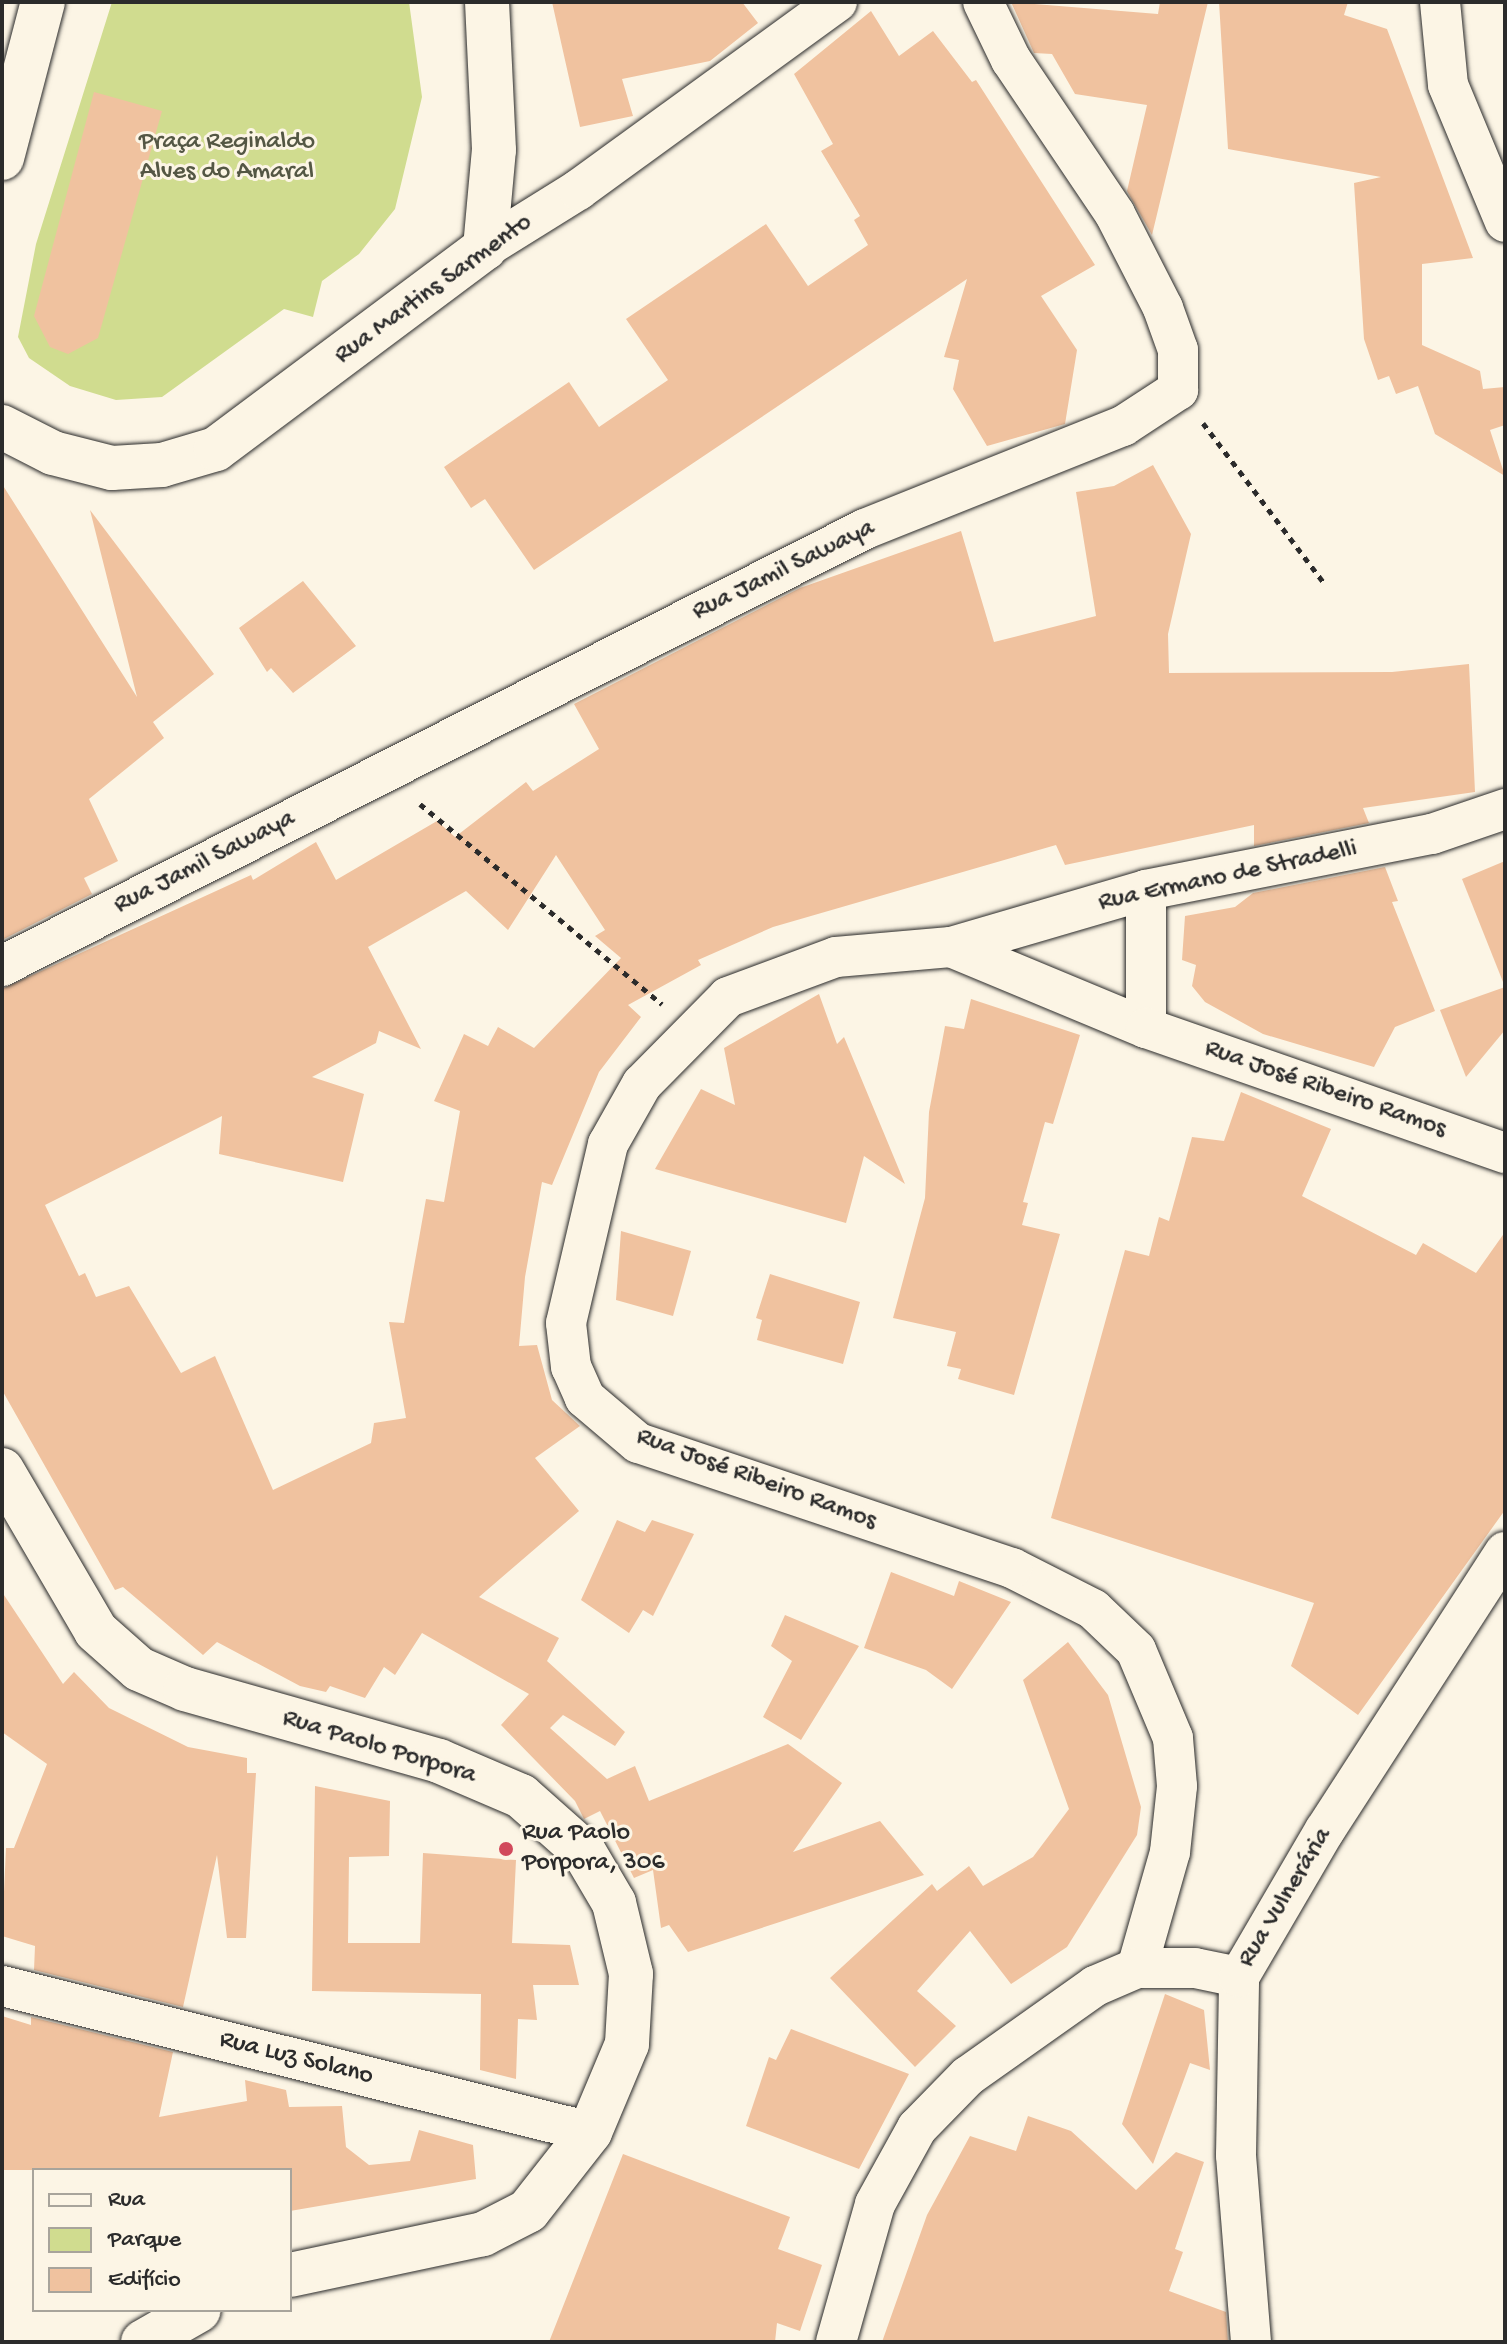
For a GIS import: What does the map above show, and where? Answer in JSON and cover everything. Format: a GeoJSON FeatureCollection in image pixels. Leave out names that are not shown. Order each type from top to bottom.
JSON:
{"type":"FeatureCollection","features":[{"type":"Feature","properties":{"kind":"street"},"geometry":{"type":"LineString","coordinates":[[2,158],[43,2]]}},
{"type":"Feature","properties":{"kind":"street"},"geometry":{"type":"LineString","coordinates":[[485,248],[494,150],[487,2]]}},
{"type":"Feature","properties":{"kind":"street","name":"Rua Martins Sarmento"},"geometry":{"type":"LineString","coordinates":[[2,427],[53,453],[112,468],[162,465],[216,449],[485,248],[578,190],[837,2]]}},
{"type":"Feature","properties":{"kind":"street"},"geometry":{"type":"LineString","coordinates":[[983,2],[1011,60],[1115,214],[1163,308],[1178,350],[1178,390]]}},
{"type":"Feature","properties":{"kind":"street"},"geometry":{"type":"LineString","coordinates":[[1440,2],[1448,85],[1505,222]]}},
{"type":"Feature","properties":{"kind":"street","name":"Rua Jamil Sawaya"},"geometry":{"type":"LineString","coordinates":[[2,966],[865,529],[1123,426],[1178,390]]}},
{"type":"Feature","properties":{"kind":"street","name":"Rua Ermano de Stradelli"},"geometry":{"type":"LineString","coordinates":[[951,947],[1146,890],[1432,834],[1505,809]]}},
{"type":"Feature","properties":{"kind":"street"},"geometry":{"type":"LineString","coordinates":[[1146,890],[1146,1028]]}},
{"type":"Feature","properties":{"kind":"street","name":"Rua José Ribeiro Ramos"},"geometry":{"type":"LineString","coordinates":[[1137,1968],[1170,1852],[1177,1786],[1173,1738],[1136,1650],[1093,1609],[1012,1568],[638,1443],[585,1398],[571,1367],[566,1323],[604,1158],[642,1084],[690,1029],[728,997],[784,971],[836,957],[951,947],[1146,1028],[1505,1153]]}},
{"type":"Feature","properties":{"kind":"street","name":"Rua Paolo Porpora"},"geometry":{"type":"LineString","coordinates":[[2,1470],[96,1631],[139,1669],[199,1693],[439,1761],[521,1796],[584,1852],[614,1903],[631,1974],[627,2044],[590,2132],[528,2211],[504,2225],[292,2275]]}},
{"type":"Feature","properties":{"kind":"street","name":"Rua Vulnerária"},"geometry":{"type":"LineString","coordinates":[[1251,2342],[1236,2155],[1239,1977],[1505,1552]]}},
{"type":"Feature","properties":{"kind":"street"},"geometry":{"type":"LineString","coordinates":[[836,2342],[875,2204],[917,2128],[968,2076],[1032,2026],[1095,1986],[1137,1968],[1195,1968],[1239,1977]]}},
{"type":"Feature","properties":{"kind":"street","name":"Rua Luz Solano"},"geometry":{"type":"LineString","coordinates":[[2,1986],[590,2132]]}},
{"type":"Feature","properties":{"kind":"street"},"geometry":{"type":"LineString","coordinates":[[143,2342],[196,2312]]}},
{"type":"Feature","properties":{"kind":"path"},"geometry":{"type":"LineString","coordinates":[[1178,390],[1324,583]]}},
{"type":"Feature","properties":{"kind":"path"},"geometry":{"type":"LineString","coordinates":[[382,773],[538,896],[690,1029]]}},
{"type":"Feature","properties":{"kind":"green space","name":"Praça Reginaldo Alves do Amaral"},"geometry":{"type":"Polygon","coordinates":[[[112,2],[409,2],[422,97],[395,209],[359,254],[322,281],[313,317],[284,309],[162,397],[116,400],[70,386],[29,358],[18,337],[36,244],[112,2]]]}},
{"type":"Feature","properties":{"kind":"building"},"geometry":{"type":"Polygon","coordinates":[[[552,2],[742,2],[758,23],[710,61],[622,79],[633,116],[580,127],[552,2]]]}},
{"type":"Feature","properties":{"kind":"building"},"geometry":{"type":"Polygon","coordinates":[[[1011,2],[1158,14],[1160,2],[1208,2],[1152,235],[1127,191],[1147,105],[1075,94],[1052,54],[1034,53],[1011,2]]]}},
{"type":"Feature","properties":{"kind":"building"},"geometry":{"type":"Polygon","coordinates":[[[1219,2],[1348,2],[1344,15],[1387,29],[1473,258],[1422,264],[1422,345],[1480,371],[1483,389],[1505,387],[1505,425],[1490,430],[1505,476],[1435,434],[1418,386],[1396,394],[1389,376],[1378,380],[1364,339],[1354,183],[1381,177],[1228,149],[1219,2]]]}},
{"type":"Feature","properties":{"kind":"building"},"geometry":{"type":"Polygon","coordinates":[[[871,11],[899,56],[933,31],[972,82],[976,80],[1095,265],[1041,296],[1077,350],[1065,424],[987,446],[953,389],[959,360],[944,357],[967,279],[534,570],[485,499],[471,508],[444,467],[569,382],[599,427],[668,380],[626,319],[766,224],[808,286],[868,245],[854,220],[860,216],[821,151],[833,144],[794,74],[871,11]]]}},
{"type":"Feature","properties":{"kind":"building"},"geometry":{"type":"Polygon","coordinates":[[[94,92],[162,111],[98,338],[68,354],[50,347],[34,316],[94,92]]]}},
{"type":"Feature","properties":{"kind":"building"},"geometry":{"type":"Polygon","coordinates":[[[1153,465],[1191,534],[1168,634],[1169,673],[1392,672],[1469,664],[1475,792],[1363,808],[1369,823],[1254,846],[1254,825],[1065,865],[1056,845],[773,927],[698,960],[701,965],[628,1005],[641,1017],[599,1072],[552,1185],[542,1182],[525,1277],[519,1346],[537,1345],[552,1400],[580,1426],[535,1458],[579,1511],[479,1597],[559,1638],[547,1661],[625,1732],[615,1746],[563,1715],[550,1728],[607,1779],[635,1766],[649,1801],[788,1744],[842,1783],[793,1852],[880,1821],[924,1875],[688,1952],[669,1925],[661,1928],[653,1870],[634,1878],[600,1811],[584,1819],[575,1801],[501,1725],[529,1694],[422,1633],[395,1675],[384,1667],[365,1698],[330,1686],[326,1692],[300,1686],[217,1642],[203,1655],[123,1587],[115,1590],[2,1390],[2,989],[251,875],[253,880],[316,842],[336,880],[437,821],[455,837],[526,782],[533,791],[599,749],[574,704],[800,588],[961,531],[994,642],[1096,616],[1076,492],[1114,486],[1153,465]],[[556,855],[508,930],[466,891],[368,947],[421,1049],[379,1031],[376,1043],[312,1077],[364,1094],[343,1182],[219,1154],[222,1116],[45,1205],[79,1276],[85,1273],[96,1297],[129,1286],[181,1373],[215,1356],[273,1490],[371,1443],[374,1423],[406,1418],[389,1322],[404,1323],[426,1199],[444,1202],[460,1111],[434,1101],[464,1034],[488,1046],[498,1027],[534,1048],[621,958],[595,936],[605,930],[556,855]]]}},
{"type":"Feature","properties":{"kind":"building"},"geometry":{"type":"Polygon","coordinates":[[[2,484],[137,697],[90,510],[214,674],[153,722],[164,738],[89,799],[118,861],[84,878],[92,894],[2,940],[2,484]]]}},
{"type":"Feature","properties":{"kind":"building"},"geometry":{"type":"Polygon","coordinates":[[[303,581],[356,646],[293,693],[271,668],[267,672],[239,628],[303,581]]]}},
{"type":"Feature","properties":{"kind":"building"},"geometry":{"type":"Polygon","coordinates":[[[1505,861],[1505,981],[1503,982],[1462,879],[1505,861]]]}},
{"type":"Feature","properties":{"kind":"building"},"geometry":{"type":"Polygon","coordinates":[[[1385,867],[1398,901],[1392,902],[1435,1011],[1395,1027],[1374,1067],[1263,1034],[1205,1002],[1192,986],[1196,965],[1182,960],[1185,916],[1235,907],[1253,893],[1385,867]]]}},
{"type":"Feature","properties":{"kind":"building"},"geometry":{"type":"Polygon","coordinates":[[[1505,987],[1505,1030],[1466,1077],[1440,1010],[1505,987]]]}},
{"type":"Feature","properties":{"kind":"building"},"geometry":{"type":"Polygon","coordinates":[[[819,994],[837,1044],[844,1037],[905,1184],[864,1156],[846,1223],[655,1169],[701,1089],[735,1105],[724,1048],[819,994]]]}},
{"type":"Feature","properties":{"kind":"building"},"geometry":{"type":"Polygon","coordinates":[[[971,999],[1080,1035],[1053,1124],[1045,1122],[1023,1202],[1028,1203],[1022,1225],[1060,1234],[1014,1395],[958,1379],[961,1369],[947,1366],[956,1332],[893,1318],[925,1198],[929,1112],[945,1026],[964,1029],[971,999]]]}},
{"type":"Feature","properties":{"kind":"building"},"geometry":{"type":"Polygon","coordinates":[[[1241,1092],[1331,1129],[1302,1196],[1416,1255],[1423,1243],[1476,1273],[1505,1232],[1505,1510],[1358,1715],[1291,1666],[1314,1603],[1051,1518],[1125,1250],[1149,1256],[1159,1217],[1169,1221],[1192,1137],[1224,1141],[1241,1092]]]}},
{"type":"Feature","properties":{"kind":"building"},"geometry":{"type":"Polygon","coordinates":[[[621,1231],[691,1251],[673,1316],[616,1300],[621,1231]]]}},
{"type":"Feature","properties":{"kind":"building"},"geometry":{"type":"Polygon","coordinates":[[[770,1274],[860,1302],[843,1364],[757,1340],[762,1320],[756,1318],[770,1274]]]}},
{"type":"Feature","properties":{"kind":"building"},"geometry":{"type":"Polygon","coordinates":[[[617,1520],[645,1532],[652,1520],[694,1534],[653,1616],[643,1610],[629,1633],[581,1600],[617,1520]]]}},
{"type":"Feature","properties":{"kind":"building"},"geometry":{"type":"Polygon","coordinates":[[[891,1572],[954,1596],[959,1581],[1011,1602],[952,1689],[926,1670],[864,1648],[891,1572]]]}},
{"type":"Feature","properties":{"kind":"building"},"geometry":{"type":"Polygon","coordinates":[[[2,1592],[63,1684],[74,1672],[109,1708],[188,1747],[247,1758],[247,1773],[256,1773],[246,1938],[227,1938],[217,1855],[183,2007],[34,1970],[35,1946],[2,1936],[6,1848],[14,1848],[47,1764],[2,1732],[2,1592]]]}},
{"type":"Feature","properties":{"kind":"building"},"geometry":{"type":"Polygon","coordinates":[[[785,1615],[859,1646],[801,1740],[763,1717],[792,1661],[771,1646],[785,1615]]]}},
{"type":"Feature","properties":{"kind":"building"},"geometry":{"type":"Polygon","coordinates":[[[1068,1642],[1108,1695],[1141,1807],[1137,1835],[1067,1947],[1011,1984],[970,1931],[917,1991],[956,2026],[915,2067],[830,1978],[932,1884],[937,1891],[969,1866],[983,1886],[1033,1857],[1069,1809],[1023,1680],[1068,1642]]]}},
{"type":"Feature","properties":{"kind":"building"},"geometry":{"type":"Polygon","coordinates":[[[315,1786],[390,1801],[389,1856],[349,1857],[348,1943],[420,1943],[423,1853],[516,1860],[512,1943],[570,1945],[579,1985],[533,1985],[537,2020],[518,2019],[516,2079],[480,2070],[481,1994],[312,1991],[315,1786]]]}},
{"type":"Feature","properties":{"kind":"building"},"geometry":{"type":"Polygon","coordinates":[[[1165,1994],[1204,2010],[1210,2070],[1190,2063],[1153,2164],[1122,2124],[1165,1994]]]}},
{"type":"Feature","properties":{"kind":"building"},"geometry":{"type":"Polygon","coordinates":[[[2,2016],[31,2025],[31,2017],[173,2052],[159,2117],[247,2101],[245,2080],[286,2090],[289,2107],[342,2106],[346,2147],[369,2165],[410,2161],[419,2130],[473,2145],[476,2179],[292,2211],[292,2168],[2,2170],[2,2016]]]}},
{"type":"Feature","properties":{"kind":"building"},"geometry":{"type":"Polygon","coordinates":[[[791,2029],[909,2074],[859,2169],[746,2126],[769,2057],[776,2060],[791,2029]]]}},
{"type":"Feature","properties":{"kind":"building"},"geometry":{"type":"Polygon","coordinates":[[[1028,2116],[1071,2131],[1136,2190],[1176,2152],[1204,2162],[1175,2249],[1183,2252],[1169,2291],[1226,2312],[1228,2342],[882,2342],[927,2215],[970,2136],[1016,2151],[1028,2116]]]}},
{"type":"Feature","properties":{"kind":"building"},"geometry":{"type":"Polygon","coordinates":[[[623,2154],[790,2217],[778,2249],[822,2265],[800,2331],[777,2323],[775,2342],[549,2342],[623,2154]]]}},
{"type":"Feature","properties":{"kind":"place","name":"Rua Paolo Porpora, 306"},"geometry":{"type":"Point","coordinates":[506,1849]}}]}
